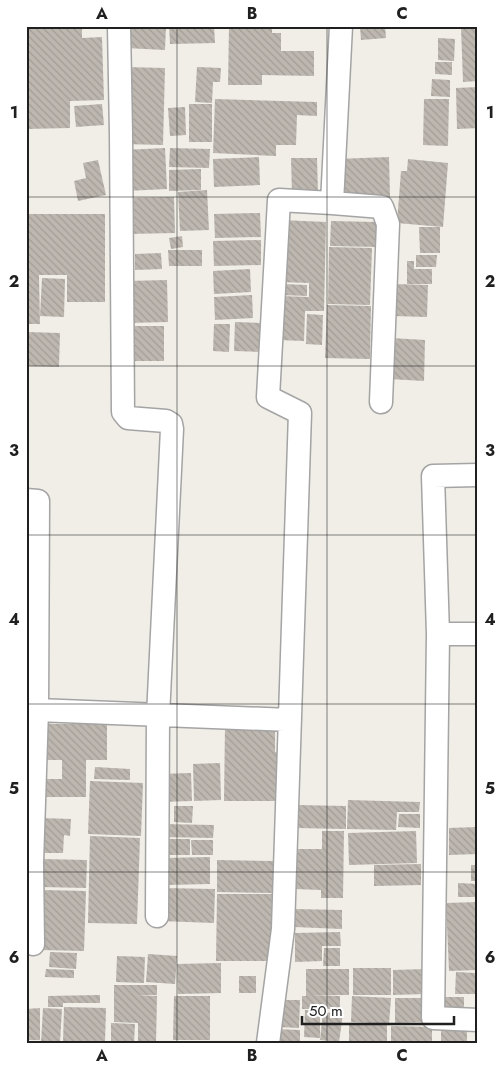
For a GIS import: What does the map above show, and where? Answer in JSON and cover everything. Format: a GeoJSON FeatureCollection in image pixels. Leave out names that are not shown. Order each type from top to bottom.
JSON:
{"type":"FeatureCollection","features":[{"type":"Feature","properties":{"kind":"street"},"geometry":{"type":"LineString","coordinates":[[119,26],[122,144],[123,412],[128,418],[166,421],[172,424],[158,716],[157,916]]}},
{"type":"Feature","properties":{"kind":"street"},"geometry":{"type":"LineString","coordinates":[[332,203],[341,26]]}},
{"type":"Feature","properties":{"kind":"street"},"geometry":{"type":"LineString","coordinates":[[268,1043],[283,929],[300,413],[268,397],[279,200],[382,207],[388,224],[381,402]]}},
{"type":"Feature","properties":{"kind":"street"},"geometry":{"type":"LineString","coordinates":[[478,475],[433,476],[438,634],[434,1018],[478,1020]]}},
{"type":"Feature","properties":{"kind":"street"},"geometry":{"type":"LineString","coordinates":[[26,500],[38,501],[37,710],[29,863],[34,944]]}},
{"type":"Feature","properties":{"kind":"street"},"geometry":{"type":"LineString","coordinates":[[438,634],[478,634]]}},
{"type":"Feature","properties":{"kind":"street"},"geometry":{"type":"LineString","coordinates":[[37,710],[290,720]]}},
{"type":"Feature","properties":{"kind":"building"},"geometry":{"type":"Polygon","coordinates":[[[26,26],[82,26],[82,38],[102,37],[104,100],[70,101],[70,128],[26,129],[26,26]]]}},
{"type":"Feature","properties":{"kind":"building"},"geometry":{"type":"Polygon","coordinates":[[[127,26],[166,26],[165,50],[126,48],[127,26]]]}},
{"type":"Feature","properties":{"kind":"building"},"geometry":{"type":"Polygon","coordinates":[[[169,26],[214,26],[215,43],[170,44],[169,26]]]}},
{"type":"Feature","properties":{"kind":"building"},"geometry":{"type":"Polygon","coordinates":[[[229,26],[272,26],[272,33],[281,33],[281,51],[314,51],[314,76],[262,75],[262,85],[228,85],[229,26]]]}},
{"type":"Feature","properties":{"kind":"building"},"geometry":{"type":"Polygon","coordinates":[[[360,26],[385,26],[386,38],[361,40],[360,26]]]}},
{"type":"Feature","properties":{"kind":"building"},"geometry":{"type":"Polygon","coordinates":[[[461,27],[478,27],[478,81],[463,82],[461,27]]]}},
{"type":"Feature","properties":{"kind":"building"},"geometry":{"type":"Polygon","coordinates":[[[438,38],[455,39],[454,61],[438,60],[438,38]]]}},
{"type":"Feature","properties":{"kind":"building"},"geometry":{"type":"Polygon","coordinates":[[[435,62],[452,62],[452,75],[435,74],[435,62]]]}},
{"type":"Feature","properties":{"kind":"building"},"geometry":{"type":"Polygon","coordinates":[[[124,67],[165,68],[163,145],[122,144],[124,67]]]}},
{"type":"Feature","properties":{"kind":"building"},"geometry":{"type":"Polygon","coordinates":[[[197,67],[221,68],[220,82],[213,82],[212,103],[195,102],[197,67]]]}},
{"type":"Feature","properties":{"kind":"building"},"geometry":{"type":"Polygon","coordinates":[[[432,79],[450,80],[450,97],[431,96],[432,79]]]}},
{"type":"Feature","properties":{"kind":"building"},"geometry":{"type":"Polygon","coordinates":[[[478,87],[478,128],[457,129],[456,88],[478,87]]]}},
{"type":"Feature","properties":{"kind":"building"},"geometry":{"type":"Polygon","coordinates":[[[215,99],[317,102],[317,116],[297,115],[296,145],[276,145],[276,156],[213,153],[215,99]]]}},
{"type":"Feature","properties":{"kind":"building"},"geometry":{"type":"Polygon","coordinates":[[[424,99],[449,99],[448,146],[423,145],[424,99]]]}},
{"type":"Feature","properties":{"kind":"building"},"geometry":{"type":"Polygon","coordinates":[[[102,104],[104,125],[76,127],[74,106],[102,104]]]}},
{"type":"Feature","properties":{"kind":"building"},"geometry":{"type":"Polygon","coordinates":[[[189,104],[212,104],[212,142],[189,142],[189,104]]]}},
{"type":"Feature","properties":{"kind":"building"},"geometry":{"type":"Polygon","coordinates":[[[185,107],[186,135],[170,136],[168,108],[185,107]]]}},
{"type":"Feature","properties":{"kind":"building"},"geometry":{"type":"Polygon","coordinates":[[[165,148],[167,189],[126,191],[124,150],[165,148]]]}},
{"type":"Feature","properties":{"kind":"building"},"geometry":{"type":"Polygon","coordinates":[[[170,148],[210,149],[209,168],[169,167],[170,148]]]}},
{"type":"Feature","properties":{"kind":"building"},"geometry":{"type":"Polygon","coordinates":[[[259,157],[260,185],[214,187],[213,159],[259,157]]]}},
{"type":"Feature","properties":{"kind":"building"},"geometry":{"type":"Polygon","coordinates":[[[389,157],[390,197],[337,198],[336,159],[389,157]]]}},
{"type":"Feature","properties":{"kind":"building"},"geometry":{"type":"Polygon","coordinates":[[[291,158],[317,158],[318,193],[292,194],[291,158]]]}},
{"type":"Feature","properties":{"kind":"building"},"geometry":{"type":"Polygon","coordinates":[[[408,159],[448,163],[443,227],[397,223],[401,171],[407,171],[408,159]]]}},
{"type":"Feature","properties":{"kind":"building"},"geometry":{"type":"Polygon","coordinates":[[[98,160],[106,195],[78,201],[74,181],[86,178],[83,163],[98,160]]]}},
{"type":"Feature","properties":{"kind":"building"},"geometry":{"type":"Polygon","coordinates":[[[201,169],[201,190],[169,191],[169,170],[201,169]]]}},
{"type":"Feature","properties":{"kind":"building"},"geometry":{"type":"Polygon","coordinates":[[[207,190],[209,230],[180,231],[178,192],[207,190]]]}},
{"type":"Feature","properties":{"kind":"building"},"geometry":{"type":"Polygon","coordinates":[[[174,197],[175,233],[127,234],[126,198],[174,197]]]}},
{"type":"Feature","properties":{"kind":"building"},"geometry":{"type":"Polygon","coordinates":[[[260,213],[261,237],[215,238],[214,214],[260,213]]]}},
{"type":"Feature","properties":{"kind":"building"},"geometry":{"type":"Polygon","coordinates":[[[26,214],[105,214],[105,302],[67,302],[67,275],[39,275],[40,324],[26,324],[26,214]]]}},
{"type":"Feature","properties":{"kind":"building"},"geometry":{"type":"Polygon","coordinates":[[[281,220],[326,222],[324,311],[305,311],[304,341],[278,340],[279,296],[309,297],[309,283],[279,282],[281,220]]]}},
{"type":"Feature","properties":{"kind":"building"},"geometry":{"type":"Polygon","coordinates":[[[331,221],[376,222],[376,247],[330,246],[331,221]]]}},
{"type":"Feature","properties":{"kind":"building"},"geometry":{"type":"Polygon","coordinates":[[[419,227],[440,227],[440,253],[420,253],[419,227]]]}},
{"type":"Feature","properties":{"kind":"building"},"geometry":{"type":"Polygon","coordinates":[[[182,236],[183,247],[171,249],[169,238],[182,236]]]}},
{"type":"Feature","properties":{"kind":"building"},"geometry":{"type":"Polygon","coordinates":[[[261,240],[261,265],[214,266],[213,241],[261,240]]]}},
{"type":"Feature","properties":{"kind":"building"},"geometry":{"type":"Polygon","coordinates":[[[329,247],[372,248],[370,305],[328,304],[329,247]]]}},
{"type":"Feature","properties":{"kind":"building"},"geometry":{"type":"Polygon","coordinates":[[[168,250],[202,250],[202,266],[169,266],[168,250]]]}},
{"type":"Feature","properties":{"kind":"building"},"geometry":{"type":"Polygon","coordinates":[[[161,253],[162,269],[135,270],[135,254],[161,253]]]}},
{"type":"Feature","properties":{"kind":"building"},"geometry":{"type":"Polygon","coordinates":[[[416,255],[437,255],[436,267],[416,267],[416,255]]]}},
{"type":"Feature","properties":{"kind":"building"},"geometry":{"type":"Polygon","coordinates":[[[407,261],[414,261],[414,269],[432,269],[432,284],[407,284],[407,261]]]}},
{"type":"Feature","properties":{"kind":"building"},"geometry":{"type":"Polygon","coordinates":[[[250,269],[251,292],[214,294],[213,271],[250,269]]]}},
{"type":"Feature","properties":{"kind":"building"},"geometry":{"type":"Polygon","coordinates":[[[42,278],[65,279],[64,317],[40,316],[42,278]]]}},
{"type":"Feature","properties":{"kind":"building"},"geometry":{"type":"Polygon","coordinates":[[[167,280],[168,322],[128,323],[127,281],[167,280]]]}},
{"type":"Feature","properties":{"kind":"building"},"geometry":{"type":"Polygon","coordinates":[[[282,284],[307,285],[307,296],[281,295],[282,284]]]}},
{"type":"Feature","properties":{"kind":"building"},"geometry":{"type":"Polygon","coordinates":[[[394,284],[428,285],[427,317],[393,316],[394,284]]]}},
{"type":"Feature","properties":{"kind":"building"},"geometry":{"type":"Polygon","coordinates":[[[252,295],[253,318],[215,320],[214,297],[252,295]]]}},
{"type":"Feature","properties":{"kind":"building"},"geometry":{"type":"Polygon","coordinates":[[[327,305],[371,306],[370,359],[325,358],[327,305]]]}},
{"type":"Feature","properties":{"kind":"building"},"geometry":{"type":"Polygon","coordinates":[[[307,314],[323,315],[322,345],[306,344],[307,314]]]}},
{"type":"Feature","properties":{"kind":"building"},"geometry":{"type":"Polygon","coordinates":[[[235,322],[262,323],[261,352],[234,351],[235,322]]]}},
{"type":"Feature","properties":{"kind":"building"},"geometry":{"type":"Polygon","coordinates":[[[214,324],[230,324],[229,352],[213,351],[214,324]]]}},
{"type":"Feature","properties":{"kind":"building"},"geometry":{"type":"Polygon","coordinates":[[[130,326],[164,326],[164,361],[130,361],[130,326]]]}},
{"type":"Feature","properties":{"kind":"building"},"geometry":{"type":"Polygon","coordinates":[[[26,332],[60,333],[59,367],[26,366],[26,332]]]}},
{"type":"Feature","properties":{"kind":"building"},"geometry":{"type":"Polygon","coordinates":[[[391,338],[425,340],[424,381],[389,379],[391,338]]]}},
{"type":"Feature","properties":{"kind":"building"},"geometry":{"type":"Polygon","coordinates":[[[44,724],[107,724],[107,760],[86,760],[86,797],[41,797],[41,779],[62,779],[62,760],[44,760],[44,724]]]}},
{"type":"Feature","properties":{"kind":"building"},"geometry":{"type":"Polygon","coordinates":[[[225,726],[275,727],[275,752],[280,752],[280,801],[224,801],[225,726]]]}},
{"type":"Feature","properties":{"kind":"building"},"geometry":{"type":"Polygon","coordinates":[[[220,763],[221,800],[194,801],[193,764],[220,763]]]}},
{"type":"Feature","properties":{"kind":"building"},"geometry":{"type":"Polygon","coordinates":[[[95,767],[130,769],[130,780],[94,779],[95,767]]]}},
{"type":"Feature","properties":{"kind":"building"},"geometry":{"type":"Polygon","coordinates":[[[191,773],[192,801],[160,802],[160,774],[191,773]]]}},
{"type":"Feature","properties":{"kind":"building"},"geometry":{"type":"Polygon","coordinates":[[[90,781],[143,783],[141,836],[88,834],[90,781]]]}},
{"type":"Feature","properties":{"kind":"building"},"geometry":{"type":"Polygon","coordinates":[[[348,800],[420,802],[419,812],[397,812],[396,830],[347,829],[348,800]]]}},
{"type":"Feature","properties":{"kind":"building"},"geometry":{"type":"Polygon","coordinates":[[[297,805],[346,806],[346,829],[297,828],[297,805]]]}},
{"type":"Feature","properties":{"kind":"building"},"geometry":{"type":"Polygon","coordinates":[[[174,806],[193,806],[192,823],[174,822],[174,806]]]}},
{"type":"Feature","properties":{"kind":"building"},"geometry":{"type":"Polygon","coordinates":[[[399,814],[420,814],[420,828],[398,827],[399,814]]]}},
{"type":"Feature","properties":{"kind":"building"},"geometry":{"type":"Polygon","coordinates":[[[41,818],[71,819],[70,836],[64,835],[63,853],[40,853],[41,818]]]}},
{"type":"Feature","properties":{"kind":"building"},"geometry":{"type":"Polygon","coordinates":[[[161,824],[214,825],[213,838],[161,837],[161,824]]]}},
{"type":"Feature","properties":{"kind":"building"},"geometry":{"type":"Polygon","coordinates":[[[478,827],[478,854],[449,855],[449,828],[478,827]]]}},
{"type":"Feature","properties":{"kind":"building"},"geometry":{"type":"Polygon","coordinates":[[[322,831],[344,831],[343,898],[321,898],[321,890],[295,889],[295,849],[322,849],[322,831]]]}},
{"type":"Feature","properties":{"kind":"building"},"geometry":{"type":"Polygon","coordinates":[[[416,831],[417,863],[349,865],[348,833],[416,831]]]}},
{"type":"Feature","properties":{"kind":"building"},"geometry":{"type":"Polygon","coordinates":[[[90,836],[140,838],[137,924],[88,923],[90,836]]]}},
{"type":"Feature","properties":{"kind":"building"},"geometry":{"type":"Polygon","coordinates":[[[160,839],[190,839],[190,855],[160,855],[160,839]]]}},
{"type":"Feature","properties":{"kind":"building"},"geometry":{"type":"Polygon","coordinates":[[[191,840],[213,840],[213,855],[192,855],[191,840]]]}},
{"type":"Feature","properties":{"kind":"building"},"geometry":{"type":"Polygon","coordinates":[[[210,857],[210,884],[165,885],[164,858],[210,857]]]}},
{"type":"Feature","properties":{"kind":"building"},"geometry":{"type":"Polygon","coordinates":[[[42,859],[87,860],[86,888],[42,887],[42,859]]]}},
{"type":"Feature","properties":{"kind":"building"},"geometry":{"type":"Polygon","coordinates":[[[217,860],[275,861],[275,893],[217,892],[217,860]]]}},
{"type":"Feature","properties":{"kind":"building"},"geometry":{"type":"Polygon","coordinates":[[[421,864],[421,885],[374,886],[374,865],[421,864]]]}},
{"type":"Feature","properties":{"kind":"building"},"geometry":{"type":"Polygon","coordinates":[[[471,865],[478,865],[478,881],[471,881],[471,865]]]}},
{"type":"Feature","properties":{"kind":"building"},"geometry":{"type":"Polygon","coordinates":[[[458,883],[478,884],[478,897],[458,897],[458,883]]]}},
{"type":"Feature","properties":{"kind":"building"},"geometry":{"type":"Polygon","coordinates":[[[162,888],[215,889],[214,923],[161,921],[162,888]]]}},
{"type":"Feature","properties":{"kind":"building"},"geometry":{"type":"Polygon","coordinates":[[[43,890],[86,891],[84,951],[41,950],[43,890]]]}},
{"type":"Feature","properties":{"kind":"building"},"geometry":{"type":"Polygon","coordinates":[[[217,894],[272,894],[271,961],[216,961],[217,894]]]}},
{"type":"Feature","properties":{"kind":"building"},"geometry":{"type":"Polygon","coordinates":[[[478,902],[478,970],[449,971],[446,903],[478,902]]]}},
{"type":"Feature","properties":{"kind":"building"},"geometry":{"type":"Polygon","coordinates":[[[294,909],[342,910],[342,929],[294,927],[294,909]]]}},
{"type":"Feature","properties":{"kind":"building"},"geometry":{"type":"Polygon","coordinates":[[[340,932],[341,946],[322,946],[322,961],[295,962],[295,933],[340,932]]]}},
{"type":"Feature","properties":{"kind":"building"},"geometry":{"type":"Polygon","coordinates":[[[324,948],[340,948],[340,966],[323,966],[324,948]]]}},
{"type":"Feature","properties":{"kind":"building"},"geometry":{"type":"Polygon","coordinates":[[[50,952],[77,953],[76,969],[49,967],[50,952]]]}},
{"type":"Feature","properties":{"kind":"building"},"geometry":{"type":"Polygon","coordinates":[[[148,954],[177,956],[175,984],[146,982],[148,954]]]}},
{"type":"Feature","properties":{"kind":"building"},"geometry":{"type":"Polygon","coordinates":[[[117,956],[145,957],[144,983],[116,982],[117,956]]]}},
{"type":"Feature","properties":{"kind":"building"},"geometry":{"type":"Polygon","coordinates":[[[221,963],[221,993],[178,994],[177,964],[221,963]]]}},
{"type":"Feature","properties":{"kind":"building"},"geometry":{"type":"Polygon","coordinates":[[[353,968],[391,968],[391,995],[353,995],[353,968]]]}},
{"type":"Feature","properties":{"kind":"building"},"geometry":{"type":"Polygon","coordinates":[[[46,969],[74,970],[74,978],[45,977],[46,969]]]}},
{"type":"Feature","properties":{"kind":"building"},"geometry":{"type":"Polygon","coordinates":[[[306,969],[349,969],[349,995],[311,995],[340,996],[340,1009],[302,1009],[302,996],[306,996],[306,969]]]}},
{"type":"Feature","properties":{"kind":"building"},"geometry":{"type":"Polygon","coordinates":[[[425,969],[425,994],[393,995],[393,970],[425,969]]]}},
{"type":"Feature","properties":{"kind":"building"},"geometry":{"type":"Polygon","coordinates":[[[456,972],[476,973],[476,994],[455,994],[456,972]]]}},
{"type":"Feature","properties":{"kind":"building"},"geometry":{"type":"Polygon","coordinates":[[[239,976],[256,976],[256,993],[239,993],[239,976]]]}},
{"type":"Feature","properties":{"kind":"building"},"geometry":{"type":"Polygon","coordinates":[[[114,985],[157,985],[157,995],[136,995],[157,996],[156,1043],[138,1043],[138,1023],[114,1022],[114,985]]]}},
{"type":"Feature","properties":{"kind":"building"},"geometry":{"type":"Polygon","coordinates":[[[100,995],[100,1003],[63,1003],[63,1007],[48,1007],[48,996],[100,995]]]}},
{"type":"Feature","properties":{"kind":"building"},"geometry":{"type":"Polygon","coordinates":[[[174,996],[210,996],[210,1040],[173,1040],[174,996]]]}},
{"type":"Feature","properties":{"kind":"building"},"geometry":{"type":"Polygon","coordinates":[[[352,996],[391,998],[389,1024],[351,1022],[352,996]]]}},
{"type":"Feature","properties":{"kind":"building"},"geometry":{"type":"Polygon","coordinates":[[[444,997],[464,997],[464,1011],[444,1011],[444,997]]]}},
{"type":"Feature","properties":{"kind":"building"},"geometry":{"type":"Polygon","coordinates":[[[395,998],[426,998],[426,1022],[395,1023],[395,998]]]}},
{"type":"Feature","properties":{"kind":"building"},"geometry":{"type":"Polygon","coordinates":[[[280,1000],[300,1000],[299,1028],[279,1027],[280,1000]]]}},
{"type":"Feature","properties":{"kind":"building"},"geometry":{"type":"Polygon","coordinates":[[[64,1007],[106,1008],[105,1043],[63,1043],[64,1007]]]}},
{"type":"Feature","properties":{"kind":"building"},"geometry":{"type":"Polygon","coordinates":[[[40,1008],[40,1040],[26,1040],[26,1009],[40,1008]]]}},
{"type":"Feature","properties":{"kind":"building"},"geometry":{"type":"Polygon","coordinates":[[[43,1008],[62,1009],[60,1043],[41,1043],[43,1008]]]}},
{"type":"Feature","properties":{"kind":"building"},"geometry":{"type":"Polygon","coordinates":[[[305,1010],[320,1011],[320,1038],[304,1037],[305,1010]]]}},
{"type":"Feature","properties":{"kind":"building"},"geometry":{"type":"Polygon","coordinates":[[[323,1012],[343,1014],[339,1042],[320,1040],[323,1012]]]}},
{"type":"Feature","properties":{"kind":"building"},"geometry":{"type":"Polygon","coordinates":[[[111,1023],[135,1024],[134,1043],[111,1043],[111,1023]]]}},
{"type":"Feature","properties":{"kind":"building"},"geometry":{"type":"Polygon","coordinates":[[[349,1024],[387,1025],[387,1043],[349,1043],[349,1024]]]}},
{"type":"Feature","properties":{"kind":"building"},"geometry":{"type":"Polygon","coordinates":[[[391,1026],[432,1027],[432,1043],[391,1043],[391,1026]]]}},
{"type":"Feature","properties":{"kind":"building"},"geometry":{"type":"Polygon","coordinates":[[[441,1026],[467,1026],[467,1043],[441,1043],[441,1026]]]}},
{"type":"Feature","properties":{"kind":"building"},"geometry":{"type":"Polygon","coordinates":[[[273,1029],[300,1030],[300,1043],[272,1043],[273,1029]]]}}]}
